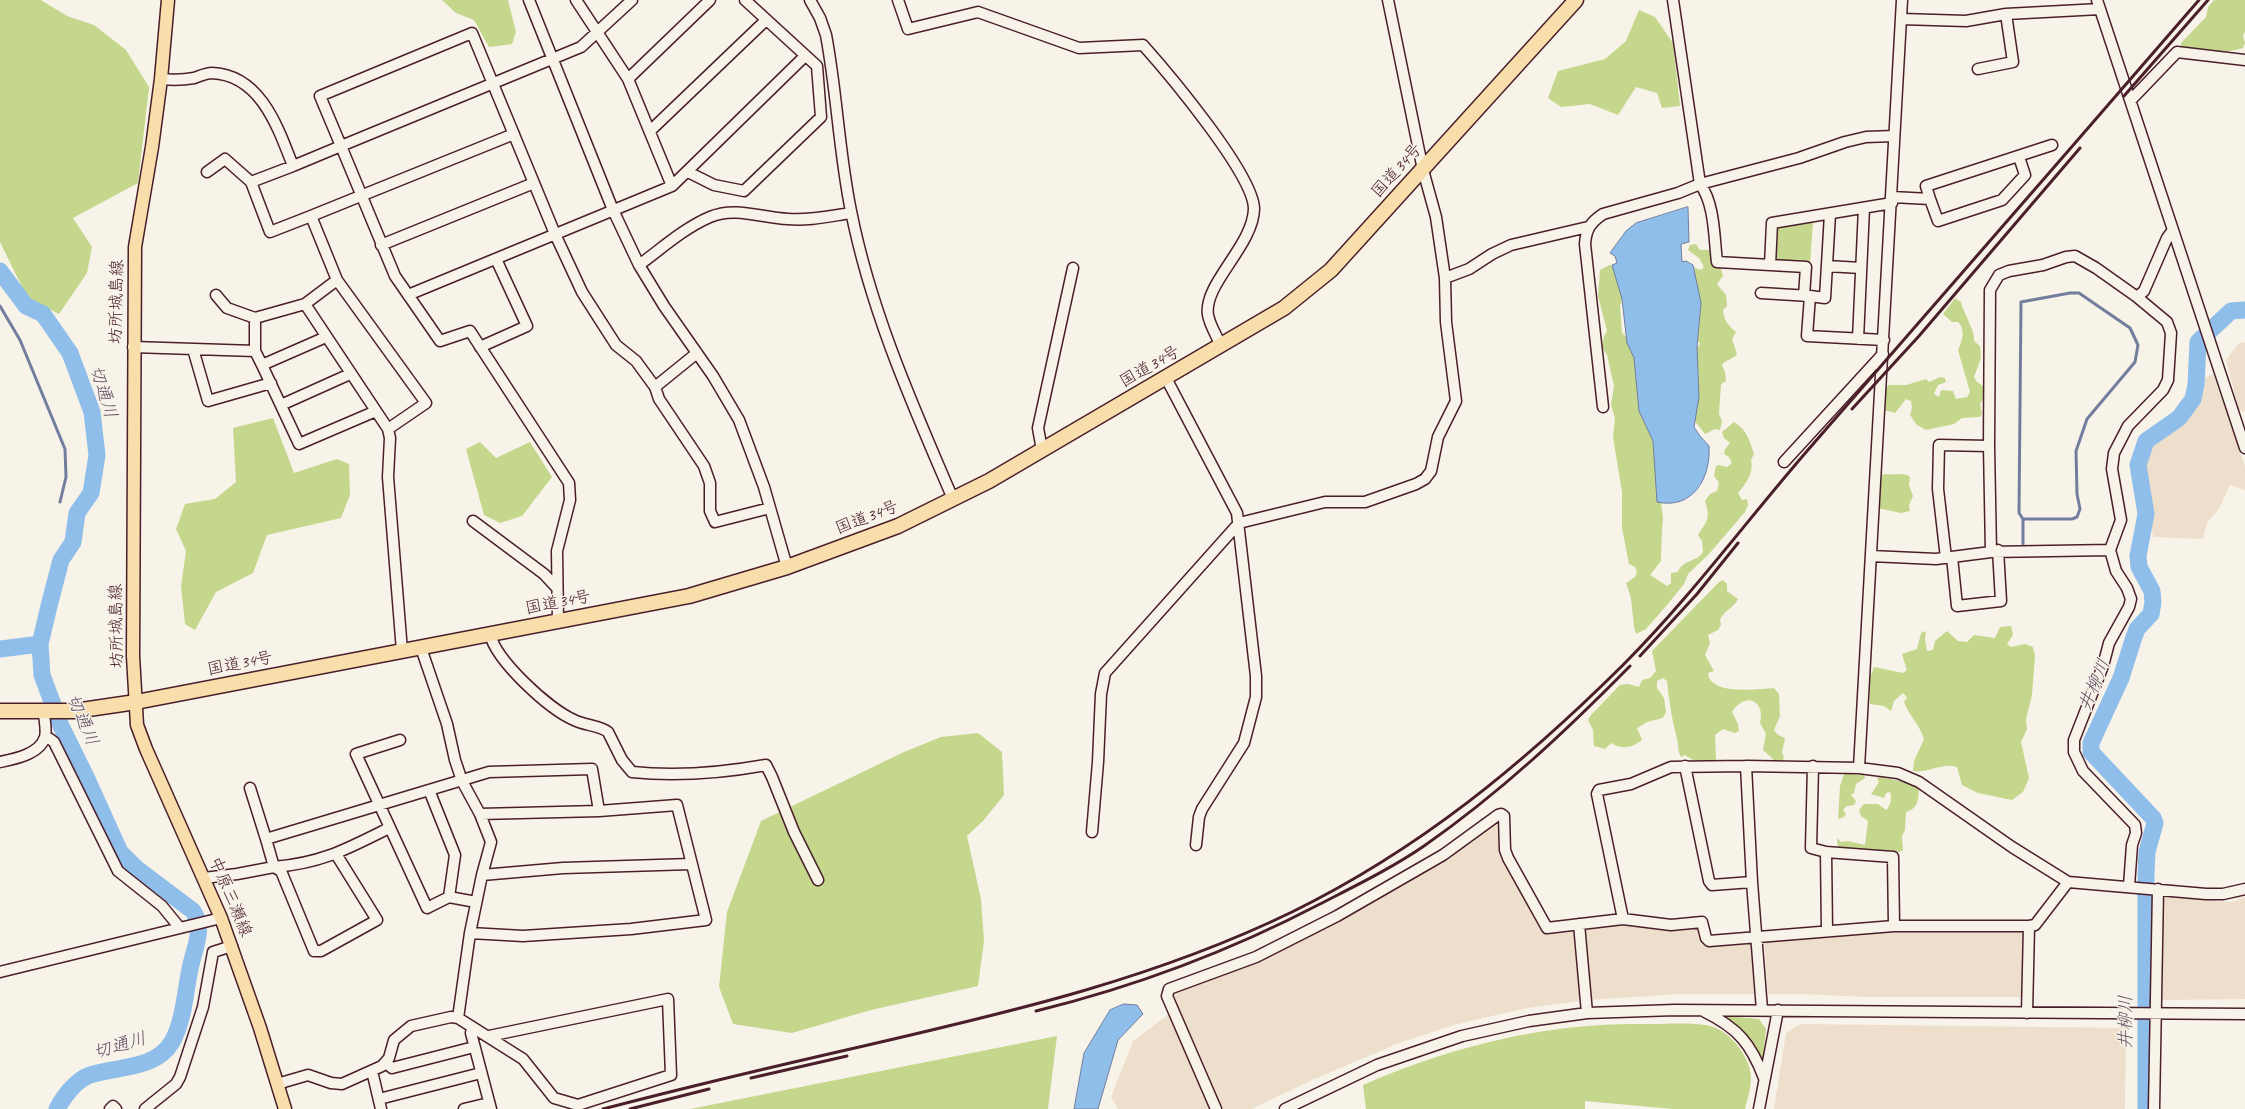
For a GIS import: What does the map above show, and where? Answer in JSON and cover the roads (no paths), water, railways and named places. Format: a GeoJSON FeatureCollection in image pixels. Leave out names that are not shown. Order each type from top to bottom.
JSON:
{"type":"FeatureCollection","features":[{"type":"Feature","properties":{"kind":"highway","name":"国道34号"},"geometry":{"type":"LineString","coordinates":[[0,711],[75,711],[136,702],[689,596],[787,567],[898,526],[953,499],[1042,450],[1284,308],[1331,270],[1576,0]]}},
{"type":"Feature","properties":{"kind":"main road","name":"坊所城島線"},"geometry":{"type":"LineString","coordinates":[[136,702],[133,656],[133,347],[135,247],[152,147],[161,80],[168,0]]}},
{"type":"Feature","properties":{"kind":"main road","name":"中原三瀬線"},"geometry":{"type":"LineString","coordinates":[[136,702],[137,725],[146,749],[204,878],[232,946],[285,1109]]}},
{"type":"Feature","properties":{"kind":"street"},"geometry":{"type":"LineString","coordinates":[[529,0],[613,210],[639,265],[664,306],[697,353],[739,420],[770,508],[787,567]]}},
{"type":"Feature","properties":{"kind":"street"},"geometry":{"type":"LineString","coordinates":[[576,0],[628,79],[672,186]]}},
{"type":"Feature","properties":{"kind":"street"},"geometry":{"type":"LineString","coordinates":[[251,182],[582,47],[598,34],[632,0]]}},
{"type":"Feature","properties":{"kind":"street"},"geometry":{"type":"LineString","coordinates":[[628,79],[710,0]]}},
{"type":"Feature","properties":{"kind":"street"},"geometry":{"type":"LineString","coordinates":[[688,172],[714,185],[744,191],[821,117],[817,66],[765,21],[745,0]]}},
{"type":"Feature","properties":{"kind":"street"},"geometry":{"type":"LineString","coordinates":[[810,0],[820,18],[830,54],[842,165],[851,213],[867,274],[896,367],[953,499]]}},
{"type":"Feature","properties":{"kind":"street"},"geometry":{"type":"LineString","coordinates":[[898,0],[908,29],[978,12],[1079,48],[1143,45],[1170,76],[1214,133],[1252,196],[1253,219],[1249,232],[1209,299],[1208,316],[1221,346]]}},
{"type":"Feature","properties":{"kind":"street"},"geometry":{"type":"LineString","coordinates":[[1092,832],[1098,762],[1101,694],[1105,673],[1239,523],[1326,502],[1366,502],[1416,484],[1425,479],[1431,471],[1438,437],[1456,401],[1448,336],[1445,278],[1436,216],[1423,170],[1388,0]]}},
{"type":"Feature","properties":{"kind":"street"},"geometry":{"type":"LineString","coordinates":[[1673,0],[1700,184],[1706,192],[1712,221],[1717,262],[1806,267],[1808,336],[1884,340]]}},
{"type":"Feature","properties":{"kind":"street"},"geometry":{"type":"LineString","coordinates":[[1859,768],[1902,0]]}},
{"type":"Feature","properties":{"kind":"street"},"geometry":{"type":"LineString","coordinates":[[1901,19],[1966,22],[2006,14],[2098,4],[2245,448]]}},
{"type":"Feature","properties":{"kind":"street"},"geometry":{"type":"LineString","coordinates":[[1978,69],[2013,62],[2006,14]]}},
{"type":"Feature","properties":{"kind":"street"},"geometry":{"type":"LineString","coordinates":[[650,131],[765,21]]}},
{"type":"Feature","properties":{"kind":"street"},"geometry":{"type":"LineString","coordinates":[[558,621],[556,551],[570,500],[569,483],[470,331],[440,341],[395,276],[320,96],[472,33],[568,264],[602,325],[616,345],[636,361],[654,387],[659,399],[704,466],[710,483],[710,511],[715,522],[770,508]]}},
{"type":"Feature","properties":{"kind":"street"},"geometry":{"type":"LineString","coordinates":[[2131,100],[2177,52],[2245,60]]}},
{"type":"Feature","properties":{"kind":"street"},"geometry":{"type":"LineString","coordinates":[[408,295],[672,186],[805,56]]}},
{"type":"Feature","properties":{"kind":"street"},"geometry":{"type":"LineString","coordinates":[[161,80],[176,80],[210,73],[225,74],[244,84],[259,97],[269,111],[292,166]]}},
{"type":"Feature","properties":{"kind":"street"},"geometry":{"type":"LineString","coordinates":[[207,172],[225,159],[251,182],[270,232],[514,134]]}},
{"type":"Feature","properties":{"kind":"street"},"geometry":{"type":"LineString","coordinates":[[1445,278],[1468,269],[1492,254],[1511,245],[1588,227],[1603,214],[1678,193],[1700,184],[1799,158],[1846,142],[1866,137],[1894,136]]}},
{"type":"Feature","properties":{"kind":"street"},"geometry":{"type":"LineString","coordinates":[[2019,156],[2025,175],[2002,200],[1938,221],[1926,186],[2052,145]]}},
{"type":"Feature","properties":{"kind":"street"},"geometry":{"type":"LineString","coordinates":[[381,245],[534,183]]}},
{"type":"Feature","properties":{"kind":"street"},"geometry":{"type":"LineString","coordinates":[[1770,265],[1772,223],[1864,208],[1892,200],[1930,199]]}},
{"type":"Feature","properties":{"kind":"street"},"geometry":{"type":"LineString","coordinates":[[1858,339],[1864,208]]}},
{"type":"Feature","properties":{"kind":"street"},"geometry":{"type":"LineString","coordinates":[[639,265],[694,225],[710,217],[729,212],[787,219],[812,219],[851,213]]}},
{"type":"Feature","properties":{"kind":"street"},"geometry":{"type":"LineString","coordinates":[[1761,293],[1825,298],[1830,214]]}},
{"type":"Feature","properties":{"kind":"street"},"geometry":{"type":"LineString","coordinates":[[311,216],[337,280],[426,402],[388,429]]}},
{"type":"Feature","properties":{"kind":"street"},"geometry":{"type":"LineString","coordinates":[[1588,227],[1585,244],[1602,407]]}},
{"type":"Feature","properties":{"kind":"street"},"geometry":{"type":"LineString","coordinates":[[2137,297],[2144,292],[2167,238],[2173,230]]}},
{"type":"Feature","properties":{"kind":"street"},"geometry":{"type":"LineString","coordinates":[[1989,446],[1938,445],[1938,489],[1958,606],[2002,601],[1994,551],[1989,446],[1990,290],[1999,275],[2008,271],[2043,265],[2066,257],[2075,256],[2096,268],[2137,297],[2167,322],[2171,333],[2168,380],[2163,390],[2128,426],[2114,454],[2112,469],[2120,507],[2121,520],[2110,550],[2116,571],[2128,588],[2131,599],[2129,607],[2115,629],[2109,643],[2103,666],[2074,740],[2074,752],[2083,771],[2135,825],[2136,833],[2132,845],[2133,886]]}},
{"type":"Feature","properties":{"kind":"street"},"geometry":{"type":"LineString","coordinates":[[480,347],[527,326],[496,259]]}},
{"type":"Feature","properties":{"kind":"street"},"geometry":{"type":"LineString","coordinates":[[1827,266],[1861,268]]}},
{"type":"Feature","properties":{"kind":"street"},"geometry":{"type":"LineString","coordinates":[[1042,450],[1038,428],[1073,268]]}},
{"type":"Feature","properties":{"kind":"street"},"geometry":{"type":"LineString","coordinates":[[216,295],[227,308],[255,318],[305,304],[337,280]]}},
{"type":"Feature","properties":{"kind":"street"},"geometry":{"type":"LineString","coordinates":[[305,304],[350,374],[388,429],[390,438],[388,477],[402,651]]}},
{"type":"Feature","properties":{"kind":"street"},"geometry":{"type":"LineString","coordinates":[[255,318],[255,351],[299,444],[376,411]]}},
{"type":"Feature","properties":{"kind":"street"},"geometry":{"type":"LineString","coordinates":[[262,365],[326,337]]}},
{"type":"Feature","properties":{"kind":"street"},"geometry":{"type":"LineString","coordinates":[[133,347],[255,351]]}},
{"type":"Feature","properties":{"kind":"street"},"geometry":{"type":"LineString","coordinates":[[193,349],[208,401],[271,383]]}},
{"type":"Feature","properties":{"kind":"street"},"geometry":{"type":"LineString","coordinates":[[654,387],[697,353]]}},
{"type":"Feature","properties":{"kind":"street"},"geometry":{"type":"LineString","coordinates":[[1784,462],[1883,354]]}},
{"type":"Feature","properties":{"kind":"street"},"geometry":{"type":"LineString","coordinates":[[281,405],[350,374]]}},
{"type":"Feature","properties":{"kind":"street"},"geometry":{"type":"LineString","coordinates":[[1166,378],[1233,504],[1239,523],[1256,697],[1244,743],[1201,813],[1196,845]]}},
{"type":"Feature","properties":{"kind":"street"},"geometry":{"type":"LineString","coordinates":[[473,521],[544,574],[558,588]]}},
{"type":"Feature","properties":{"kind":"street"},"geometry":{"type":"LineString","coordinates":[[1871,556],[1949,558],[1994,551],[2110,550]]}},
{"type":"Feature","properties":{"kind":"street"},"geometry":{"type":"LineString","coordinates":[[490,634],[492,643],[509,665],[554,710],[587,726],[605,729],[622,760],[632,772],[653,774],[720,773],[766,765],[794,832],[818,880]]}},
{"type":"Feature","properties":{"kind":"street"},"geometry":{"type":"LineString","coordinates":[[421,648],[447,724],[462,781],[480,814],[491,842],[482,875],[470,933],[458,1018]]}},
{"type":"Feature","properties":{"kind":"street"},"geometry":{"type":"LineString","coordinates":[[0,762],[25,756],[42,744],[46,736],[44,712]]}},
{"type":"Feature","properties":{"kind":"street"},"geometry":{"type":"LineString","coordinates":[[46,736],[54,742],[118,871],[162,906],[180,928]]}},
{"type":"Feature","properties":{"kind":"street"},"geometry":{"type":"LineString","coordinates":[[400,740],[356,754],[389,828],[427,908],[449,897],[476,902]]}},
{"type":"Feature","properties":{"kind":"street"},"geometry":{"type":"LineString","coordinates":[[1685,766],[1709,882],[1712,885],[1752,882]]}},
{"type":"Feature","properties":{"kind":"street"},"geometry":{"type":"LineString","coordinates":[[1623,919],[1597,794],[1599,790],[1631,784],[1671,767],[1685,766],[1813,766],[1859,768],[1898,773],[1919,782],[2012,847],[2068,882],[2223,894],[2245,890]]}},
{"type":"Feature","properties":{"kind":"street"},"geometry":{"type":"LineString","coordinates":[[1746,766],[1752,882],[1762,1010]]}},
{"type":"Feature","properties":{"kind":"street"},"geometry":{"type":"LineString","coordinates":[[1813,766],[1812,848],[1826,852],[1892,857],[1894,926]]}},
{"type":"Feature","properties":{"kind":"street"},"geometry":{"type":"LineString","coordinates":[[266,839],[378,804],[489,772],[592,769],[599,811]]}},
{"type":"Feature","properties":{"kind":"street"},"geometry":{"type":"LineString","coordinates":[[250,788],[274,867],[281,871],[314,951],[321,951],[377,920],[336,854]]}},
{"type":"Feature","properties":{"kind":"street"},"geometry":{"type":"LineString","coordinates":[[429,790],[455,854],[449,897]]}},
{"type":"Feature","properties":{"kind":"street"},"geometry":{"type":"LineString","coordinates":[[470,933],[523,936],[631,929],[706,920],[677,806],[599,811],[480,814]]}},
{"type":"Feature","properties":{"kind":"street"},"geometry":{"type":"LineString","coordinates":[[1216,1109],[1166,996],[1169,989],[1256,957],[1337,916],[1443,855],[1501,814],[1504,816],[1505,850],[1508,858],[1547,928],[1623,919],[1671,925],[1702,922],[1704,925],[1706,938],[1709,941],[1894,926],[2029,926],[2035,925],[2068,882]]}},
{"type":"Feature","properties":{"kind":"street"},"geometry":{"type":"LineString","coordinates":[[204,878],[302,864],[336,854],[389,828]]}},
{"type":"Feature","properties":{"kind":"street"},"geometry":{"type":"LineString","coordinates":[[1826,852],[1827,931]]}},
{"type":"Feature","properties":{"kind":"street"},"geometry":{"type":"LineString","coordinates":[[482,875],[563,868],[691,864]]}},
{"type":"Feature","properties":{"kind":"street"},"geometry":{"type":"LineString","coordinates":[[2154,1109],[2158,889]]}},
{"type":"Feature","properties":{"kind":"street"},"geometry":{"type":"LineString","coordinates":[[0,972],[221,918]]}},
{"type":"Feature","properties":{"kind":"street"},"geometry":{"type":"LineString","coordinates":[[1579,924],[1587,1013]]}},
{"type":"Feature","properties":{"kind":"street"},"geometry":{"type":"LineString","coordinates":[[2027,1013],[2029,926]]}},
{"type":"Feature","properties":{"kind":"street"},"geometry":{"type":"LineString","coordinates":[[145,1109],[176,1084],[180,1077],[203,1007],[213,952],[232,946]]}},
{"type":"Feature","properties":{"kind":"street"},"geometry":{"type":"LineString","coordinates":[[277,1084],[308,1075],[337,1085],[372,1071],[386,1063],[394,1040],[407,1028],[451,1017],[458,1018],[472,1026],[523,1059],[554,1098],[578,1105],[671,1075],[668,999],[489,1036]]}},
{"type":"Feature","properties":{"kind":"street"},"geometry":{"type":"LineString","coordinates":[[1285,1109],[1378,1065],[1462,1036],[1529,1021],[1587,1013],[1778,1010],[2245,1014]]}},
{"type":"Feature","properties":{"kind":"street"},"geometry":{"type":"LineString","coordinates":[[1759,1109],[1778,1010]]}},
{"type":"Feature","properties":{"kind":"street"},"geometry":{"type":"LineString","coordinates":[[1702,1011],[1731,1027],[1744,1038],[1756,1055],[1764,1078]]}},
{"type":"Feature","properties":{"kind":"street"},"geometry":{"type":"LineString","coordinates":[[464,1109],[490,1106],[474,1047],[471,1033],[472,1026]]}},
{"type":"Feature","properties":{"kind":"street"},"geometry":{"type":"LineString","coordinates":[[386,1063],[392,1068],[474,1047]]}},
{"type":"Feature","properties":{"kind":"street"},"geometry":{"type":"LineString","coordinates":[[372,1071],[381,1109]]}},
{"type":"Feature","properties":{"kind":"street"},"geometry":{"type":"LineString","coordinates":[[379,1099],[481,1073]]}},
{"type":"Feature","properties":{"kind":"street"},"geometry":{"type":"LineString","coordinates":[[110,1109],[113,1106],[116,1109]]}},
{"type":"Feature","properties":{"kind":"water"},"geometry":{"type":"Polygon","coordinates":[[[1688,207],[1689,242],[1681,244],[1682,262],[1686,261],[1693,265],[1701,303],[1697,347],[1699,397],[1694,427],[1709,446],[1709,458],[1703,480],[1690,496],[1681,501],[1670,503],[1657,502],[1653,441],[1639,411],[1634,358],[1627,343],[1622,299],[1612,265],[1617,263],[1615,256],[1610,253],[1626,231],[1636,223],[1688,207]]]}},
{"type":"Feature","properties":{"kind":"water"},"geometry":{"type":"Polygon","coordinates":[[[1124,1004],[1137,1005],[1143,1014],[1118,1040],[1098,1109],[1074,1109],[1084,1053],[1110,1010],[1124,1004]]]}},
{"type":"Feature","properties":{"kind":"waterway","name":"切通川"},"geometry":{"type":"LineString","coordinates":[[0,271],[26,306],[43,314],[70,353],[92,412],[97,455],[91,493],[77,513],[73,542],[61,560],[50,602],[40,644],[42,675],[61,726],[120,852],[136,868],[193,911],[198,925],[198,939],[190,969],[182,1016],[172,1042],[165,1051],[156,1058],[135,1066],[101,1072],[85,1077],[71,1089],[57,1109]]}},
{"type":"Feature","properties":{"kind":"waterway"},"geometry":{"type":"LineString","coordinates":[[2023,519],[2019,513],[2021,302],[2070,293],[2079,293],[2130,328],[2138,345],[2135,362],[2087,419],[2076,451],[2077,494],[2080,509],[2077,517],[2072,519],[2023,519],[2023,544]]}},
{"type":"Feature","properties":{"kind":"waterway"},"geometry":{"type":"LineString","coordinates":[[0,306],[20,340],[65,449],[66,477],[60,502]]}},
{"type":"Feature","properties":{"kind":"waterway","name":"井柳川"},"geometry":{"type":"LineString","coordinates":[[2146,1109],[2146,873],[2147,852],[2155,823],[2153,818],[2091,752],[2091,743],[2121,678],[2137,629],[2151,614],[2153,602],[2152,591],[2139,567],[2138,556],[2146,514],[2138,465],[2146,441],[2179,418],[2193,399],[2196,385],[2198,342],[2231,311],[2245,310]]}},
{"type":"Feature","properties":{"kind":"waterway"},"geometry":{"type":"LineString","coordinates":[[0,649],[40,644]]}},
{"type":"Feature","properties":{"kind":"railway"},"geometry":{"type":"LineString","coordinates":[[603,1109],[977,1019],[1137,974],[1189,956],[1292,912],[1384,861],[1426,833],[1468,802],[1547,737],[1585,702],[1648,639],[1697,584],[1814,443],[2199,0]]}},
{"type":"Feature","properties":{"kind":"railway"},"geometry":{"type":"LineString","coordinates":[[2124,96],[2208,0]]}},
{"type":"Feature","properties":{"kind":"railway"},"geometry":{"type":"LineString","coordinates":[[1852,409],[1919,336],[2080,148]]}},
{"type":"Feature","properties":{"kind":"railway"},"geometry":{"type":"LineString","coordinates":[[1640,656],[1697,594],[1738,543]]}},
{"type":"Feature","properties":{"kind":"railway"},"geometry":{"type":"LineString","coordinates":[[1036,1011],[1109,991],[1216,952],[1286,921],[1360,884],[1399,862],[1452,826],[1506,783],[1557,738],[1630,666]]}},
{"type":"Feature","properties":{"kind":"railway"},"geometry":{"type":"LineString","coordinates":[[751,1078],[847,1056]]}},
{"type":"Feature","properties":{"kind":"railway"},"geometry":{"type":"LineString","coordinates":[[630,1109],[709,1089]]}}]}
